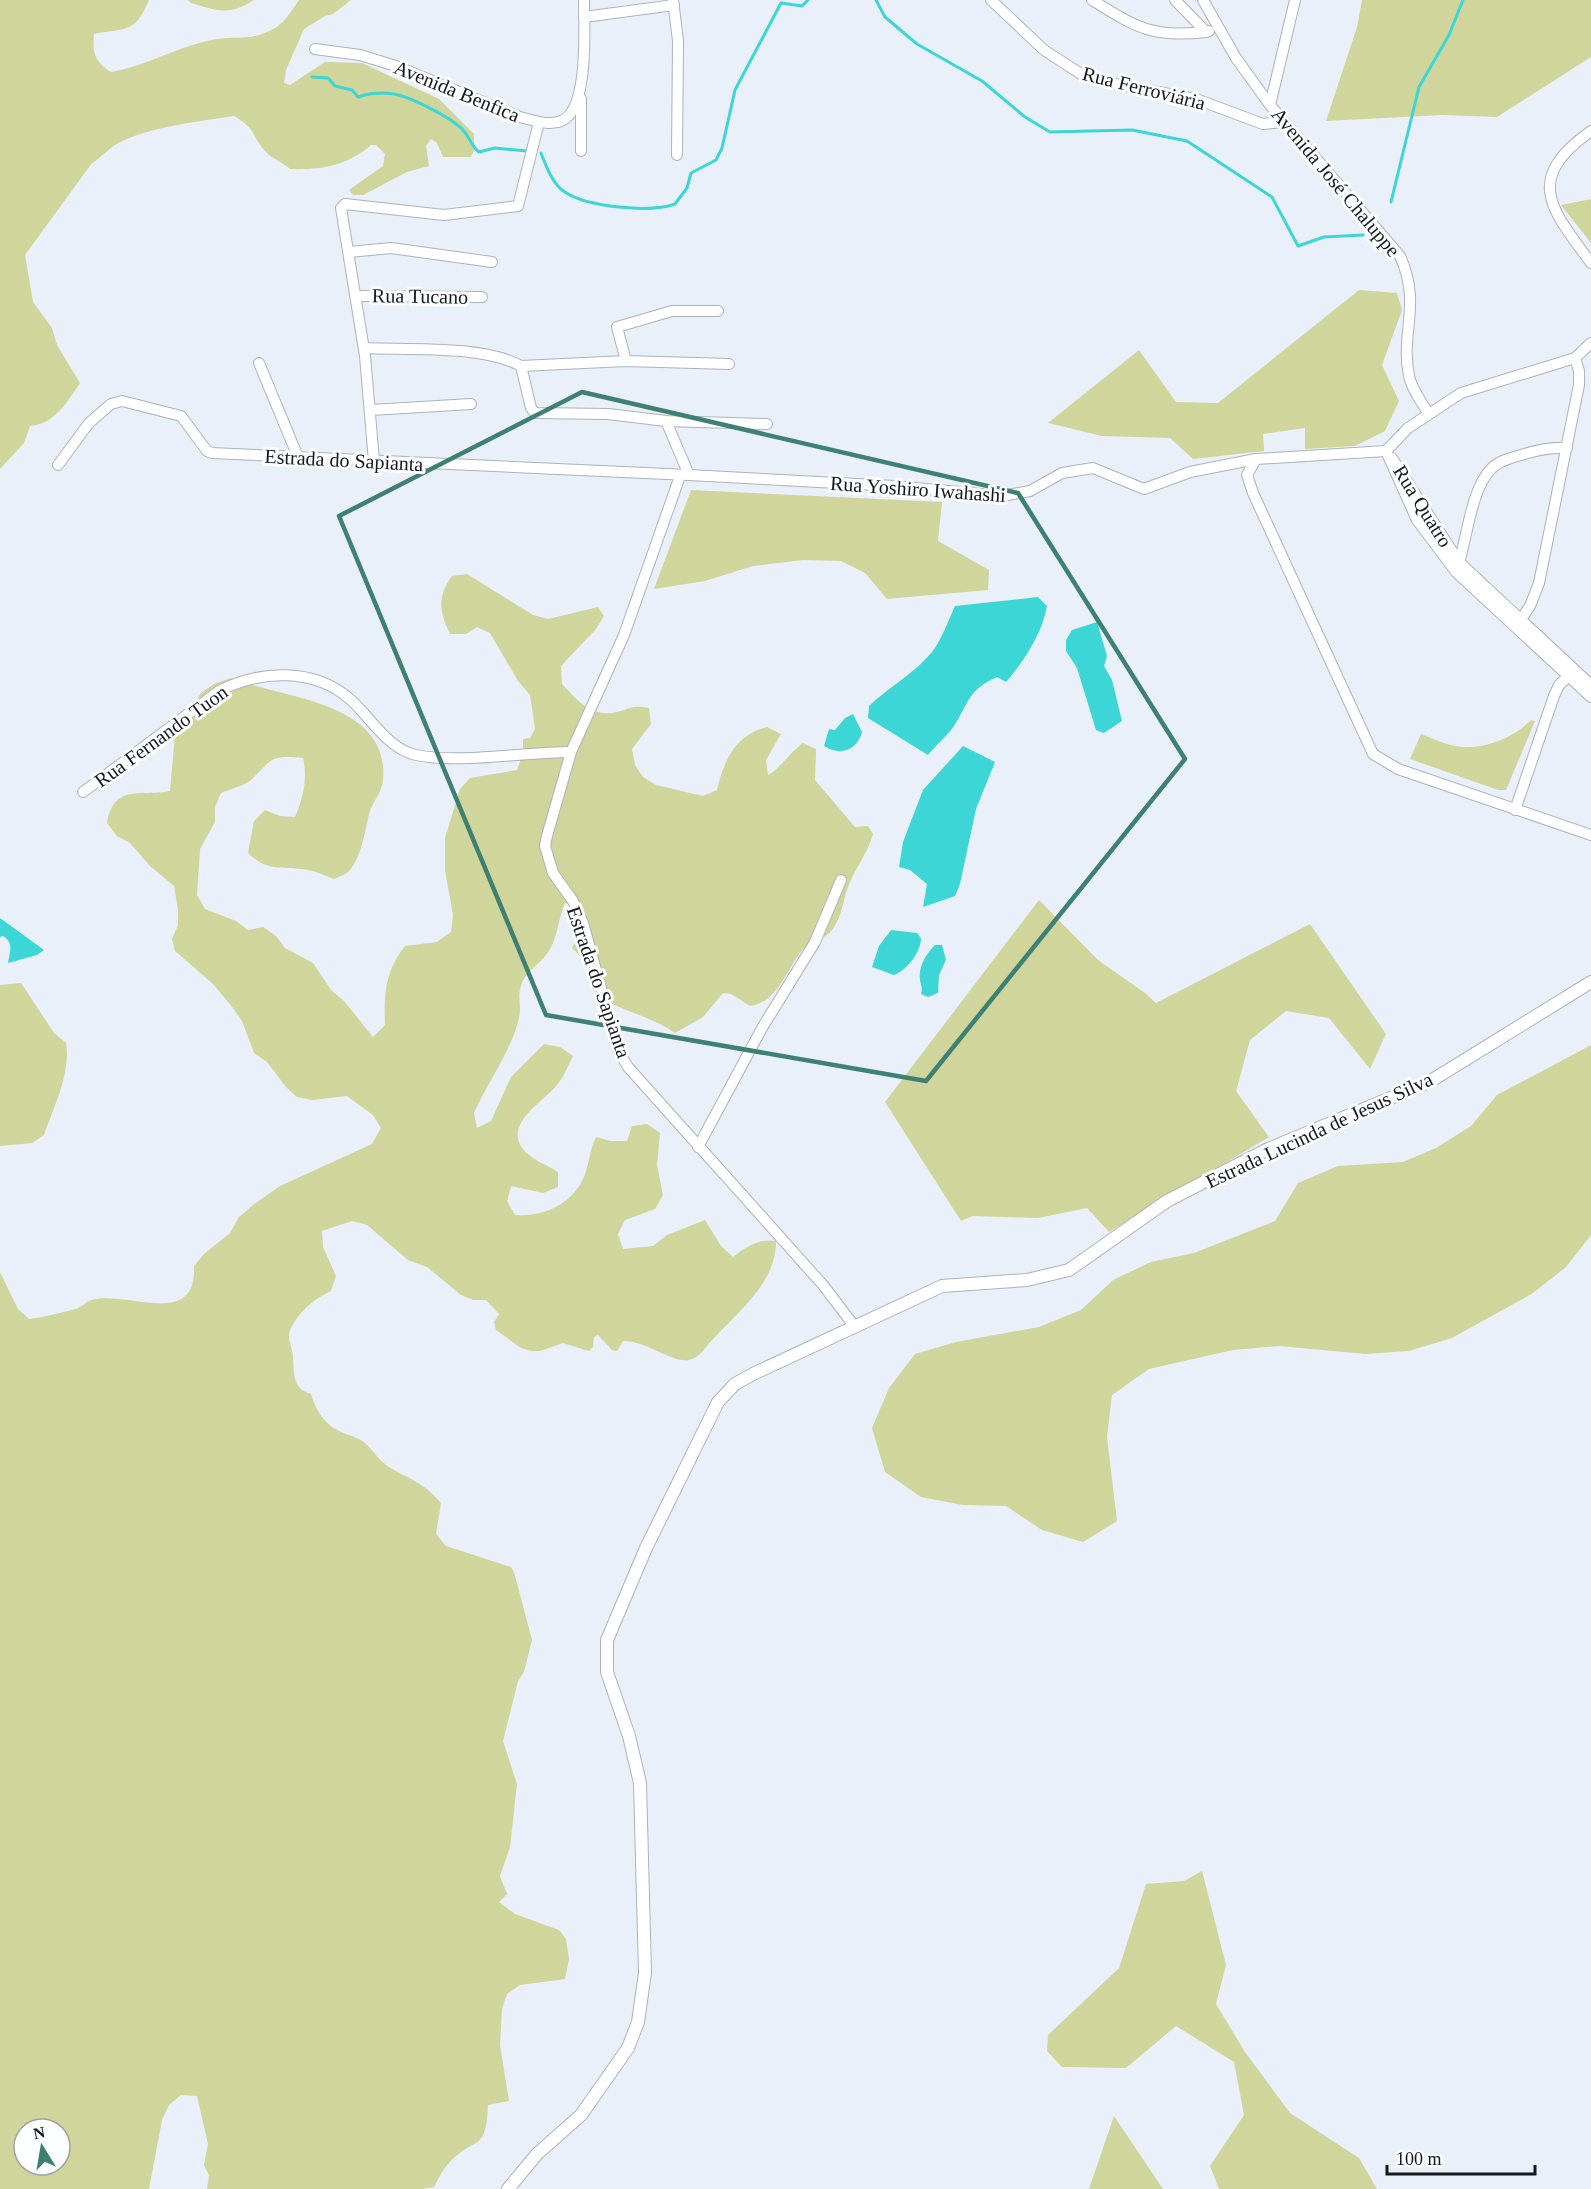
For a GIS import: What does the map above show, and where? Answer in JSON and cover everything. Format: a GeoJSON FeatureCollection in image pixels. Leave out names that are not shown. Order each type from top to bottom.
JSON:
{"type":"FeatureCollection","features":[{"type":"Feature","properties":{"kind":"main road","name":"Estrada Lucinda de Jesus Silva"},"geometry":{"type":"LineString","coordinates":[[508,2189],[537,2154],[581,2115],[628,2048],[640,2014],[645,1972],[640,1784],[629,1736],[607,1672],[607,1640],[646,1548],[718,1402],[735,1384],[753,1374],[942,1286],[1027,1281],[1069,1270],[1167,1201],[1284,1141],[1405,1094],[1429,1082],[1591,982]]}},
{"type":"Feature","properties":{"kind":"street","name":"Avenida Benfica"},"geometry":{"type":"LineString","coordinates":[[315,50],[360,55],[396,66],[520,117],[539,122],[559,122],[570,116],[576,107],[581,83],[584,0]]}},
{"type":"Feature","properties":{"kind":"street","name":"Rua Ferroviária"},"geometry":{"type":"LineString","coordinates":[[991,0],[1044,50],[1081,74],[1110,83],[1196,99],[1263,124],[1284,122]]}},
{"type":"Feature","properties":{"kind":"street"},"geometry":{"type":"LineString","coordinates":[[1092,0],[1126,22],[1150,32],[1167,35],[1206,32],[1218,28]]}},
{"type":"Feature","properties":{"kind":"street"},"geometry":{"type":"LineString","coordinates":[[1175,0],[1206,32]]}},
{"type":"Feature","properties":{"kind":"street","name":"Avenida José Chaluppe"},"geometry":{"type":"LineString","coordinates":[[1203,0],[1236,58],[1270,105],[1400,256],[1411,284],[1409,376],[1414,391],[1428,413]]}},
{"type":"Feature","properties":{"kind":"street"},"geometry":{"type":"LineString","coordinates":[[1270,105],[1295,0]]}},
{"type":"Feature","properties":{"kind":"street"},"geometry":{"type":"LineString","coordinates":[[584,17],[673,2],[678,41],[677,156]]}},
{"type":"Feature","properties":{"kind":"street"},"geometry":{"type":"LineString","coordinates":[[581,83],[581,151]]}},
{"type":"Feature","properties":{"kind":"street"},"geometry":{"type":"LineString","coordinates":[[374,461],[364,348],[341,208],[345,204],[444,215],[518,206],[539,122]]}},
{"type":"Feature","properties":{"kind":"street"},"geometry":{"type":"LineString","coordinates":[[1591,131],[1562,155],[1554,169],[1550,184],[1551,204],[1557,218],[1591,263]]}},
{"type":"Feature","properties":{"kind":"street"},"geometry":{"type":"LineString","coordinates":[[1577,141],[1591,140]]}},
{"type":"Feature","properties":{"kind":"street"},"geometry":{"type":"LineString","coordinates":[[348,252],[391,248],[492,262]]}},
{"type":"Feature","properties":{"kind":"street","name":"Rua Tucano"},"geometry":{"type":"LineString","coordinates":[[357,296],[482,297]]}},
{"type":"Feature","properties":{"kind":"street"},"geometry":{"type":"LineString","coordinates":[[626,361],[617,327],[672,312],[718,311]]}},
{"type":"Feature","properties":{"kind":"street"},"geometry":{"type":"LineString","coordinates":[[1386,451],[1408,428],[1461,393],[1575,358],[1591,343]]}},
{"type":"Feature","properties":{"kind":"street"},"geometry":{"type":"LineString","coordinates":[[364,348],[480,353],[511,360],[521,366],[626,361],[729,364]]}},
{"type":"Feature","properties":{"kind":"street"},"geometry":{"type":"LineString","coordinates":[[1518,624],[1530,606],[1539,583],[1579,385],[1579,371],[1575,358]]}},
{"type":"Feature","properties":{"kind":"street"},"geometry":{"type":"LineString","coordinates":[[259,363],[298,457]]}},
{"type":"Feature","properties":{"kind":"street"},"geometry":{"type":"LineString","coordinates":[[521,366],[531,408],[535,413],[608,414],[666,422],[767,424]]}},
{"type":"Feature","properties":{"kind":"street","name":"Estrada do Sapianta"},"geometry":{"type":"LineString","coordinates":[[57,465],[88,423],[111,404],[122,401],[181,416],[209,453],[796,482]]}},
{"type":"Feature","properties":{"kind":"street"},"geometry":{"type":"LineString","coordinates":[[371,410],[471,404]]}},
{"type":"Feature","properties":{"kind":"street"},"geometry":{"type":"LineString","coordinates":[[666,422],[685,476]]}},
{"type":"Feature","properties":{"kind":"street"},"geometry":{"type":"LineString","coordinates":[[1458,567],[1478,489],[1492,468],[1506,460],[1536,450],[1567,448]]}},
{"type":"Feature","properties":{"kind":"street","name":"Rua Yoshiro Iwahashi"},"geometry":{"type":"LineString","coordinates":[[796,482],[1002,496],[1030,491],[1062,473],[1093,468],[1144,489],[1190,472],[1256,459],[1386,451]]}},
{"type":"Feature","properties":{"kind":"street","name":"Rua Quatro"},"geometry":{"type":"LineString","coordinates":[[1386,451],[1417,520],[1458,567],[1590,691]]}},
{"type":"Feature","properties":{"kind":"street"},"geometry":{"type":"LineString","coordinates":[[1256,459],[1247,475],[1253,493],[1373,754],[1398,769],[1591,835]]}},
{"type":"Feature","properties":{"kind":"street","name":"Estrada do Sapianta"},"geometry":{"type":"LineString","coordinates":[[685,476],[624,635],[571,752],[547,836],[548,858],[553,873],[573,901],[583,923],[618,1050],[628,1067],[822,1285],[855,1327]]}},
{"type":"Feature","properties":{"kind":"street","name":"Rua Quatro"},"geometry":{"type":"LineString","coordinates":[[1518,624],[1569,676],[1590,691]]}},
{"type":"Feature","properties":{"kind":"street","name":"Rua Fernando Tuon"},"geometry":{"type":"LineString","coordinates":[[83,792],[219,691],[239,681],[269,674],[317,681],[340,693],[395,745],[418,755],[475,757],[571,752]]}},
{"type":"Feature","properties":{"kind":"street"},"geometry":{"type":"LineString","coordinates":[[1515,810],[1554,696],[1559,685],[1569,676]]}},
{"type":"Feature","properties":{"kind":"street"},"geometry":{"type":"LineString","coordinates":[[698,1147],[762,1028],[815,942],[841,880]]}},
{"type":"Feature","properties":{"kind":"highlighted area"},"geometry":{"type":"Polygon","coordinates":[[[582,392],[1018,493],[1185,759],[926,1081],[546,1015],[339,516],[582,392]]]}},
{"type":"Feature","properties":{"kind":"green space"},"geometry":{"type":"Polygon","coordinates":[[[0,0],[149,0],[139,19],[128,28],[94,34],[94,47],[98,61],[111,72],[203,42],[260,35],[282,22],[299,0],[351,0],[333,14],[325,16],[304,29],[286,70],[284,83],[290,85],[325,62],[362,63],[439,99],[474,134],[474,150],[471,157],[443,157],[437,143],[431,139],[426,146],[429,166],[407,172],[363,195],[353,195],[349,190],[383,166],[385,154],[376,145],[371,145],[353,158],[333,165],[312,169],[290,169],[268,154],[250,128],[234,116],[145,132],[114,145],[92,163],[25,255],[33,302],[52,328],[57,345],[80,383],[60,411],[47,421],[30,426],[24,443],[0,469],[0,0]]]}},
{"type":"Feature","properties":{"kind":"green space"},"geometry":{"type":"Polygon","coordinates":[[[188,0],[254,0],[237,8],[223,10],[191,3],[188,0]]]}},
{"type":"Feature","properties":{"kind":"green space"},"geometry":{"type":"Polygon","coordinates":[[[1362,0],[1591,0],[1591,57],[1497,117],[1442,115],[1326,121],[1357,27],[1362,0]]]}},
{"type":"Feature","properties":{"kind":"green space"},"geometry":{"type":"Polygon","coordinates":[[[1591,199],[1591,243],[1561,205],[1591,199]]]}},
{"type":"Feature","properties":{"kind":"green space"},"geometry":{"type":"Polygon","coordinates":[[[1359,290],[1397,293],[1402,310],[1382,365],[1399,401],[1385,431],[1355,446],[1305,449],[1305,428],[1263,434],[1264,451],[1193,459],[1170,438],[1102,436],[1048,423],[1139,350],[1176,402],[1218,403],[1359,290]]]}},
{"type":"Feature","properties":{"kind":"green space"},"geometry":{"type":"Polygon","coordinates":[[[691,490],[942,502],[938,541],[989,570],[988,590],[887,599],[865,573],[841,561],[803,560],[753,566],[705,581],[654,589],[691,490]]]}},
{"type":"Feature","properties":{"kind":"green space"},"geometry":{"type":"Polygon","coordinates":[[[467,574],[533,615],[548,619],[598,607],[604,616],[596,629],[561,666],[562,684],[586,707],[600,713],[617,712],[635,707],[649,708],[651,724],[632,749],[635,765],[643,777],[656,785],[703,796],[717,790],[723,768],[739,742],[767,727],[781,734],[766,760],[768,775],[803,743],[816,749],[815,780],[855,827],[868,826],[873,834],[848,887],[836,925],[828,934],[802,950],[774,992],[759,1004],[750,1006],[731,994],[723,993],[703,1017],[675,1033],[658,1023],[604,1000],[595,971],[572,948],[578,935],[588,923],[580,909],[565,903],[549,951],[523,981],[519,994],[520,1014],[516,1030],[474,1113],[477,1128],[491,1121],[511,1077],[544,1044],[560,1047],[573,1056],[566,1071],[557,1085],[528,1113],[518,1130],[518,1139],[526,1153],[558,1172],[558,1187],[543,1193],[511,1186],[507,1201],[515,1215],[544,1212],[570,1197],[582,1181],[596,1137],[611,1141],[627,1141],[632,1126],[647,1124],[660,1133],[657,1165],[663,1195],[655,1209],[625,1220],[618,1234],[623,1249],[653,1246],[667,1235],[705,1220],[721,1246],[733,1257],[753,1244],[770,1240],[776,1241],[774,1256],[763,1283],[744,1307],[700,1354],[693,1359],[682,1360],[632,1342],[623,1341],[617,1351],[612,1350],[598,1335],[594,1337],[593,1347],[589,1351],[563,1343],[540,1351],[521,1348],[496,1330],[494,1322],[499,1314],[486,1300],[473,1300],[461,1295],[427,1267],[408,1260],[367,1225],[352,1221],[322,1231],[323,1247],[336,1276],[331,1291],[306,1307],[290,1332],[289,1339],[297,1384],[305,1392],[311,1394],[319,1413],[328,1423],[339,1431],[364,1442],[385,1465],[422,1486],[441,1503],[436,1534],[446,1546],[511,1567],[514,1572],[532,1640],[524,1672],[518,1681],[503,1741],[517,1784],[510,1847],[500,1876],[507,1894],[499,1902],[515,1914],[559,1930],[566,1939],[569,1959],[565,1979],[520,1985],[507,1994],[502,2009],[500,2045],[509,2101],[488,2105],[482,2138],[449,2163],[434,2187],[422,2189],[207,2189],[209,2175],[204,2165],[208,2144],[197,2096],[181,2095],[169,2105],[162,2120],[149,2189],[0,2189],[0,1272],[18,1309],[29,1319],[52,1315],[77,1308],[91,1300],[106,1298],[157,1303],[172,1302],[184,1297],[192,1285],[194,1266],[204,1254],[230,1233],[239,1217],[253,1205],[280,1186],[372,1144],[381,1128],[373,1115],[347,1096],[312,1100],[297,1097],[286,1087],[267,1062],[254,1053],[242,1021],[233,1008],[213,984],[175,951],[172,939],[178,925],[178,910],[174,886],[150,866],[130,843],[117,836],[107,823],[110,810],[122,797],[130,794],[170,791],[175,735],[182,722],[201,693],[214,684],[231,678],[330,707],[352,719],[370,734],[381,754],[383,780],[369,814],[360,850],[349,871],[334,879],[306,870],[267,865],[248,853],[254,821],[265,810],[280,816],[295,817],[300,803],[305,780],[303,758],[277,758],[268,763],[248,782],[221,793],[215,807],[215,822],[200,849],[197,895],[205,909],[236,921],[248,930],[263,927],[276,936],[285,948],[313,963],[331,990],[344,1001],[373,1037],[385,1025],[387,983],[393,965],[405,946],[437,942],[451,932],[453,915],[445,870],[445,838],[460,789],[470,778],[517,770],[523,754],[523,739],[530,738],[535,729],[530,695],[518,681],[490,633],[477,627],[466,634],[450,634],[441,604],[452,576],[467,574]]]}},
{"type":"Feature","properties":{"kind":"green space"},"geometry":{"type":"Polygon","coordinates":[[[1531,720],[1535,721],[1506,790],[1498,790],[1410,759],[1421,734],[1457,746],[1481,746],[1508,737],[1531,720]]]}},
{"type":"Feature","properties":{"kind":"green space"},"geometry":{"type":"Polygon","coordinates":[[[1039,900],[1098,960],[1156,1003],[1310,924],[1386,1034],[1370,1069],[1329,1018],[1286,1011],[1250,1040],[1236,1091],[1269,1137],[1109,1232],[1087,1208],[1038,1218],[973,1216],[961,1221],[885,1102],[1039,900]]]}},
{"type":"Feature","properties":{"kind":"green space"},"geometry":{"type":"Polygon","coordinates":[[[21,983],[54,1033],[66,1043],[66,1066],[61,1089],[44,1135],[32,1143],[0,1146],[0,985],[21,983]]]}},
{"type":"Feature","properties":{"kind":"green space"},"geometry":{"type":"Polygon","coordinates":[[[1591,1045],[1591,1235],[1566,1267],[1533,1293],[1452,1338],[1409,1351],[1366,1354],[1279,1346],[1233,1350],[1149,1369],[1112,1395],[1107,1437],[1117,1521],[1083,1542],[1042,1530],[1006,1506],[963,1505],[921,1497],[885,1472],[872,1428],[889,1388],[915,1354],[956,1342],[1039,1327],[1081,1310],[1113,1280],[1151,1262],[1194,1253],[1275,1221],[1298,1183],[1338,1166],[1403,1162],[1436,1148],[1471,1126],[1497,1095],[1591,1045]]]}},
{"type":"Feature","properties":{"kind":"green space"},"geometry":{"type":"Polygon","coordinates":[[[1202,1871],[1226,1965],[1216,2004],[1245,2052],[1290,2113],[1359,2158],[1377,2189],[1219,2189],[1210,2166],[1244,2115],[1234,2062],[1176,2026],[1126,2068],[1062,2067],[1047,2051],[1048,2035],[1119,1968],[1146,1884],[1184,1881],[1202,1871]]]}},
{"type":"Feature","properties":{"kind":"green space"},"geometry":{"type":"Polygon","coordinates":[[[1114,2116],[1163,2189],[1089,2189],[1114,2116]]]}},
{"type":"Feature","properties":{"kind":"water"},"geometry":{"type":"Polygon","coordinates":[[[1038,597],[1047,606],[1045,616],[1037,637],[1019,665],[1006,682],[997,677],[974,692],[954,726],[928,755],[868,718],[869,706],[918,667],[932,652],[955,606],[1038,597]]]}},
{"type":"Feature","properties":{"kind":"water"},"geometry":{"type":"Polygon","coordinates":[[[1097,622],[1107,656],[1104,666],[1112,680],[1122,721],[1104,733],[1096,730],[1077,668],[1066,651],[1066,640],[1072,630],[1097,622]]]}},
{"type":"Feature","properties":{"kind":"water"},"geometry":{"type":"Polygon","coordinates":[[[853,714],[862,732],[856,744],[842,751],[824,746],[829,729],[835,730],[845,718],[853,714]]]}},
{"type":"Feature","properties":{"kind":"water"},"geometry":{"type":"Polygon","coordinates":[[[963,746],[995,762],[976,809],[960,884],[955,896],[923,907],[927,884],[910,870],[899,867],[903,842],[923,790],[963,746]]]}},
{"type":"Feature","properties":{"kind":"water"},"geometry":{"type":"Polygon","coordinates":[[[0,918],[44,950],[37,955],[8,963],[10,944],[3,936],[0,937],[0,918]]]}},
{"type":"Feature","properties":{"kind":"water"},"geometry":{"type":"Polygon","coordinates":[[[891,930],[917,933],[921,938],[919,949],[912,960],[894,975],[872,967],[879,946],[891,930]]]}},
{"type":"Feature","properties":{"kind":"water"},"geometry":{"type":"Polygon","coordinates":[[[935,945],[942,945],[946,960],[939,975],[938,993],[928,997],[921,994],[920,970],[935,945]]]}},
{"type":"Feature","properties":{"kind":"waterway"},"geometry":{"type":"LineString","coordinates":[[541,153],[557,185],[575,197],[619,207],[650,208],[675,204],[687,188],[691,173],[716,160],[722,148],[735,90],[781,3],[802,6],[808,0]]}},
{"type":"Feature","properties":{"kind":"waterway"},"geometry":{"type":"LineString","coordinates":[[876,0],[885,17],[917,44],[982,81],[1025,117],[1050,132],[1132,130],[1187,141],[1272,197],[1298,246],[1324,237],[1363,235]]}},
{"type":"Feature","properties":{"kind":"waterway"},"geometry":{"type":"LineString","coordinates":[[1391,202],[1419,87],[1449,35],[1463,0]]}},
{"type":"Feature","properties":{"kind":"waterway"},"geometry":{"type":"LineString","coordinates":[[312,77],[328,78],[335,86],[352,90],[358,97],[389,93],[420,104],[458,125],[479,152],[495,148],[527,151]]}}]}
